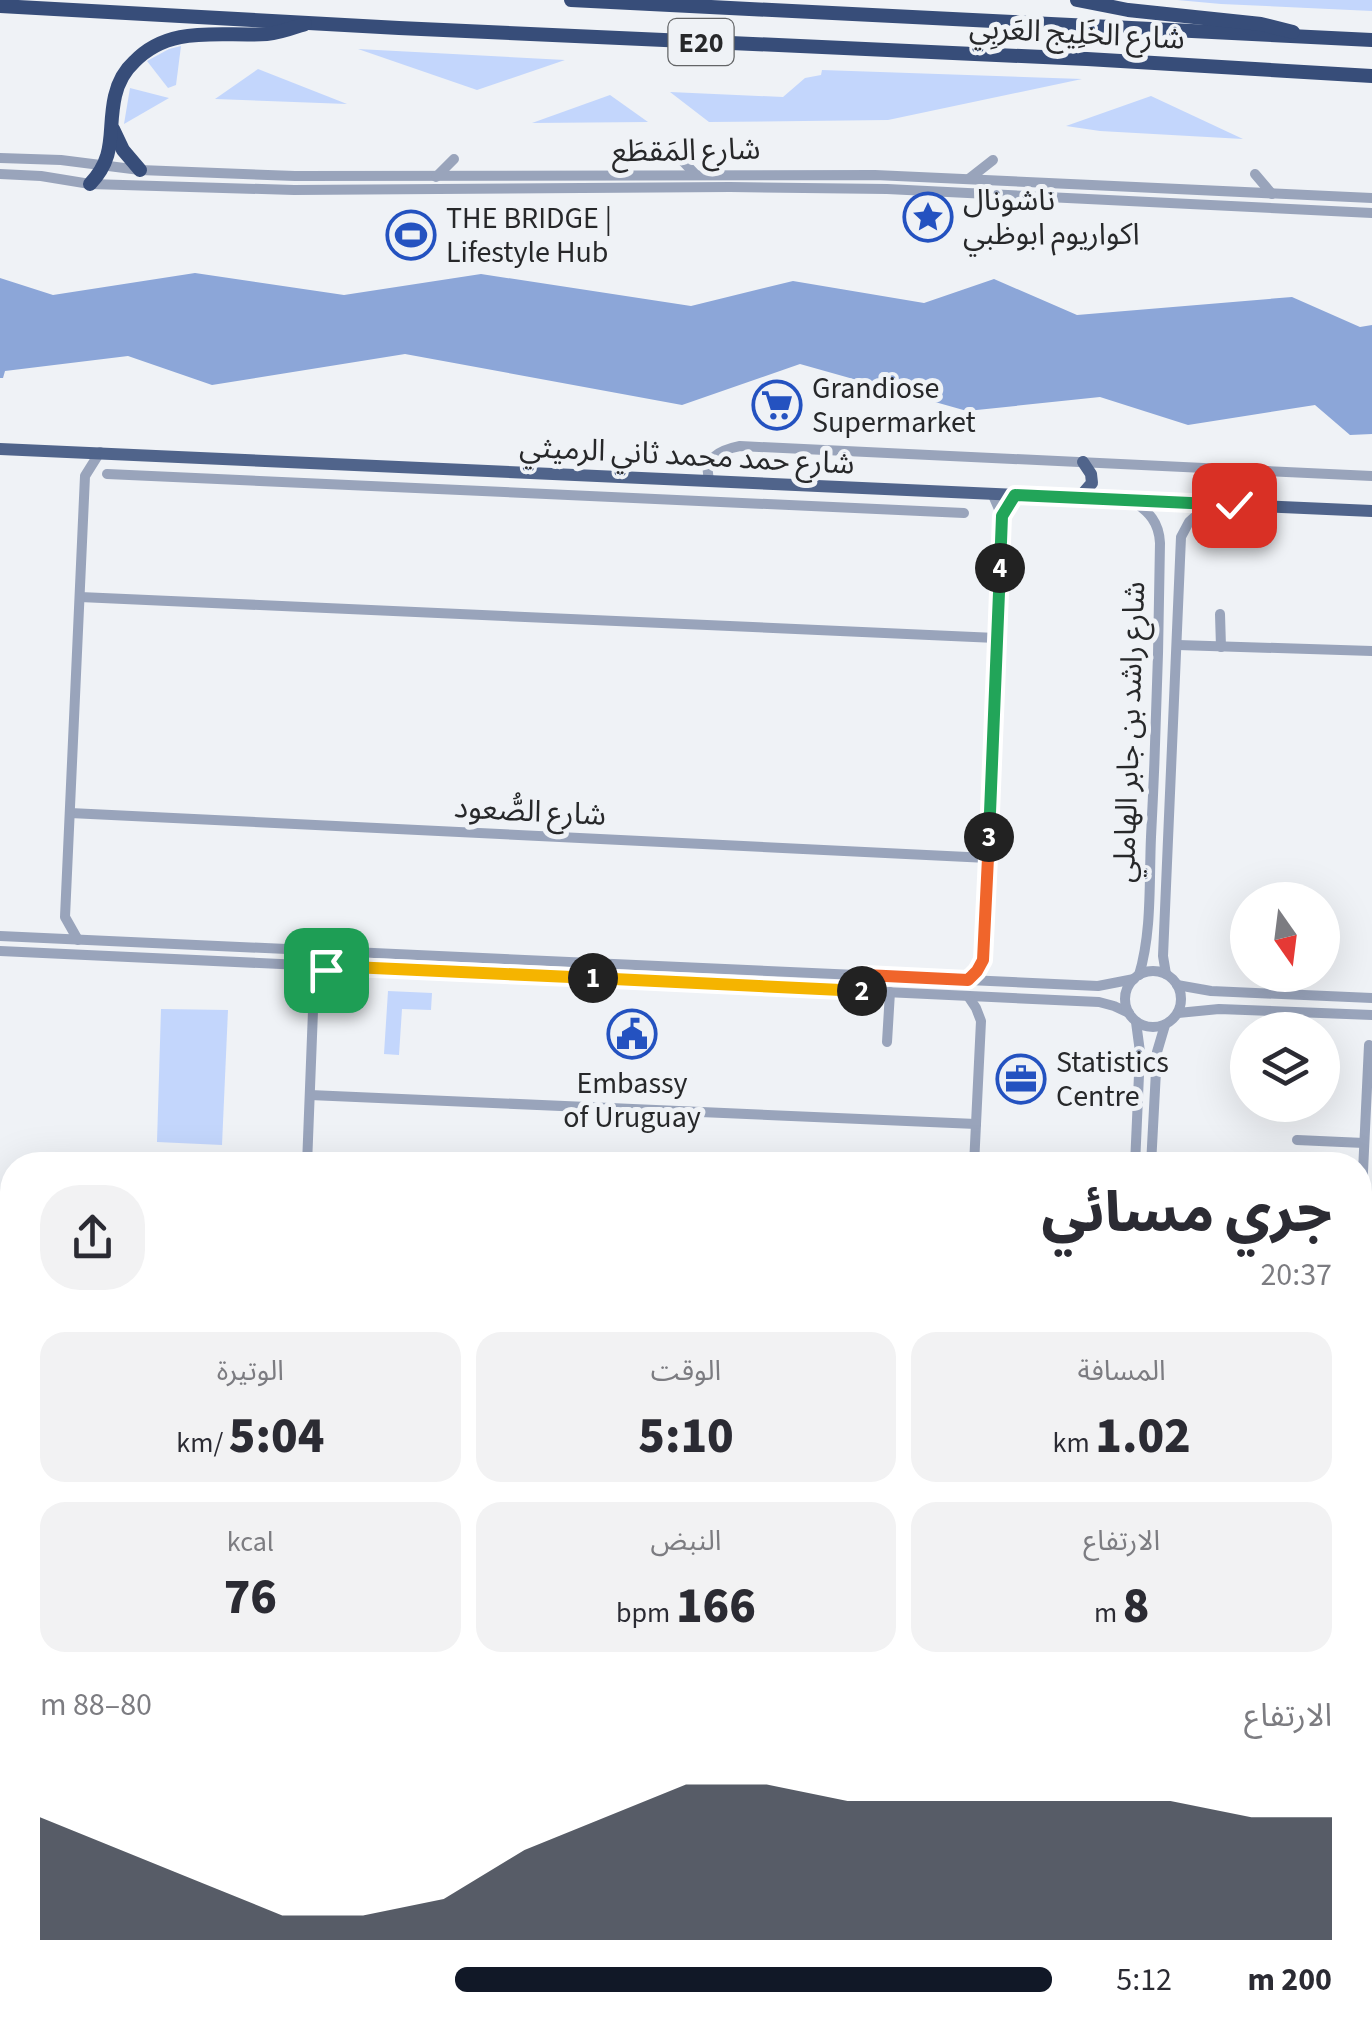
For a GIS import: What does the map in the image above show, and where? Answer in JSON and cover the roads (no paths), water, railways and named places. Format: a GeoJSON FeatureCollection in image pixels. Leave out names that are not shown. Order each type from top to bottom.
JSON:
{"type":"FeatureCollection","features":[{"type":"Feature","properties":{"kind":"highway","name":"شارع الخَلِيج العَربِي"},"geometry":{"type":"LineString","coordinates":[[571,0],[1372,40]]}},
{"type":"Feature","properties":{"kind":"highway"},"geometry":{"type":"LineString","coordinates":[[1076,0],[1128,10],[1274,26],[1308,38]]}},
{"type":"Feature","properties":{"kind":"highway","name":"شارع الخَلِيج العَربِي"},"geometry":{"type":"LineString","coordinates":[[0,6],[1372,76]]}},
{"type":"Feature","properties":{"kind":"highway"},"geometry":{"type":"LineString","coordinates":[[90,184],[104,167],[110,149],[119,82],[141,54],[173,37],[269,34],[312,22]]}},
{"type":"Feature","properties":{"kind":"highway"},"geometry":{"type":"LineString","coordinates":[[112,126],[123,150],[140,170]]}},
{"type":"Feature","properties":{"kind":"main road","name":"شارع حمد محمد ثاني الرميثي"},"geometry":{"type":"LineString","coordinates":[[0,449],[1372,511]]}},
{"type":"Feature","properties":{"kind":"main road"},"geometry":{"type":"LineString","coordinates":[[1079,498],[1092,483],[1083,462]]}},
{"type":"Feature","properties":{"kind":"main road"},"geometry":{"type":"LineString","coordinates":[[1248,506],[1242,484],[1251,469]]}},
{"type":"Feature","properties":{"kind":"street"},"geometry":{"type":"LineString","coordinates":[[678,156],[698,174],[701,188]]}},
{"type":"Feature","properties":{"kind":"street","name":"شارع المَقطَع"},"geometry":{"type":"LineString","coordinates":[[0,158],[62,160],[140,170],[294,176],[814,174],[1372,198]]}},
{"type":"Feature","properties":{"kind":"street"},"geometry":{"type":"LineString","coordinates":[[436,177],[454,159]]}},
{"type":"Feature","properties":{"kind":"street"},"geometry":{"type":"LineString","coordinates":[[970,178],[993,160]]}},
{"type":"Feature","properties":{"kind":"street","name":"شارع المَقطَع"},"geometry":{"type":"LineString","coordinates":[[0,174],[90,184],[294,190],[930,190],[1372,213]]}},
{"type":"Feature","properties":{"kind":"street"},"geometry":{"type":"LineString","coordinates":[[1255,174],[1275,194],[1277,208]]}},
{"type":"Feature","properties":{"kind":"street"},"geometry":{"type":"LineString","coordinates":[[710,481],[706,469],[712,458],[740,446],[1372,476]]}},
{"type":"Feature","properties":{"kind":"street"},"geometry":{"type":"LineString","coordinates":[[51,939],[65,917],[85,476],[70,451]]}},
{"type":"Feature","properties":{"kind":"street"},"geometry":{"type":"LineString","coordinates":[[85,476],[100,452]]}},
{"type":"Feature","properties":{"kind":"street"},"geometry":{"type":"LineString","coordinates":[[144,455],[146,476]]}},
{"type":"Feature","properties":{"kind":"street"},"geometry":{"type":"LineString","coordinates":[[107,474],[964,513]]}},
{"type":"Feature","properties":{"kind":"street"},"geometry":{"type":"LineString","coordinates":[[608,496],[605,486],[609,476]]}},
{"type":"Feature","properties":{"kind":"street"},"geometry":{"type":"LineString","coordinates":[[912,511],[913,490]]}},
{"type":"Feature","properties":{"kind":"street"},"geometry":{"type":"LineString","coordinates":[[968,980],[983,960],[1002,516],[992,494]]}},
{"type":"Feature","properties":{"kind":"street"},"geometry":{"type":"LineString","coordinates":[[1002,516],[1015,495]]}},
{"type":"Feature","properties":{"kind":"street","name":"شارع راشد بن جابر الهاملي"},"geometry":{"type":"LineString","coordinates":[[1132,501],[1155,521],[1160,543],[1150,867],[1145,956],[1136,977]]}},
{"type":"Feature","properties":{"kind":"street","name":"شارع راشد بن جابر الهاملي"},"geometry":{"type":"LineString","coordinates":[[1166,974],[1162,956],[1182,538],[1189,522],[1209,504]]}},
{"type":"Feature","properties":{"kind":"street"},"geometry":{"type":"LineString","coordinates":[[80,596],[996,638]]}},
{"type":"Feature","properties":{"kind":"street"},"geometry":{"type":"LineString","coordinates":[[1220,614],[1220,647]]}},
{"type":"Feature","properties":{"kind":"street"},"geometry":{"type":"LineString","coordinates":[[1178,645],[1372,651]]}},
{"type":"Feature","properties":{"kind":"street","name":"شارع الصُّعود"},"geometry":{"type":"LineString","coordinates":[[70,813],[988,858]]}},
{"type":"Feature","properties":{"kind":"street"},"geometry":{"type":"LineString","coordinates":[[65,917],[78,940]]}},
{"type":"Feature","properties":{"kind":"street"},"geometry":{"type":"LineString","coordinates":[[0,936],[1098,986],[1157,972],[1166,974],[1177,985],[1182,998],[1178,1013],[1165,1025],[1157,1052],[1152,1152]]}},
{"type":"Feature","properties":{"kind":"street"},"geometry":{"type":"LineString","coordinates":[[113,956],[118,949],[115,942]]}},
{"type":"Feature","properties":{"kind":"street"},"geometry":{"type":"LineString","coordinates":[[0,950],[1099,1002],[1114,1006],[1150,1027],[1165,1025]]}},
{"type":"Feature","properties":{"kind":"street"},"geometry":{"type":"LineString","coordinates":[[983,960],[998,981]]}},
{"type":"Feature","properties":{"kind":"street"},"geometry":{"type":"LineString","coordinates":[[303,965],[314,985],[308,1152]]}},
{"type":"Feature","properties":{"kind":"street"},"geometry":{"type":"LineString","coordinates":[[314,985],[330,966]]}},
{"type":"Feature","properties":{"kind":"street"},"geometry":{"type":"LineString","coordinates":[[864,991],[865,975]]}},
{"type":"Feature","properties":{"kind":"street"},"geometry":{"type":"LineString","coordinates":[[1136,977],[1126,993],[1140,1052],[1136,1152]]}},
{"type":"Feature","properties":{"kind":"street"},"geometry":{"type":"LineString","coordinates":[[1177,985],[1211,991],[1372,998]]}},
{"type":"Feature","properties":{"kind":"street"},"geometry":{"type":"LineString","coordinates":[[887,1042],[890,992]]}},
{"type":"Feature","properties":{"kind":"street"},"geometry":{"type":"LineString","coordinates":[[968,996],[981,1021],[975,1152]]}},
{"type":"Feature","properties":{"kind":"street"},"geometry":{"type":"LineString","coordinates":[[981,1021],[995,997]]}},
{"type":"Feature","properties":{"kind":"street"},"geometry":{"type":"LineString","coordinates":[[1178,1013],[1219,1008],[1372,1016]]}},
{"type":"Feature","properties":{"kind":"street"},"geometry":{"type":"LineString","coordinates":[[1297,1140],[1367,1139],[1369,1045]]}},
{"type":"Feature","properties":{"kind":"street"},"geometry":{"type":"LineString","coordinates":[[310,1095],[976,1124]]}},
{"type":"Feature","properties":{"kind":"place","name":"ناشونال اكواريوم ابوظبي"},"geometry":{"type":"Point","coordinates":[928,217]}},
{"type":"Feature","properties":{"kind":"place","name":"THE BRIDGE | Lifestyle Hub"},"geometry":{"type":"Point","coordinates":[411,235]}},
{"type":"Feature","properties":{"kind":"place","name":"Grandiose Supermarket"},"geometry":{"type":"Point","coordinates":[777,405]}},
{"type":"Feature","properties":{"kind":"place","name":"Embassy of Uruguay"},"geometry":{"type":"Point","coordinates":[632,1034]}},
{"type":"Feature","properties":{"kind":"place","name":"Statistics Centre"},"geometry":{"type":"Point","coordinates":[1021,1079]}}]}
